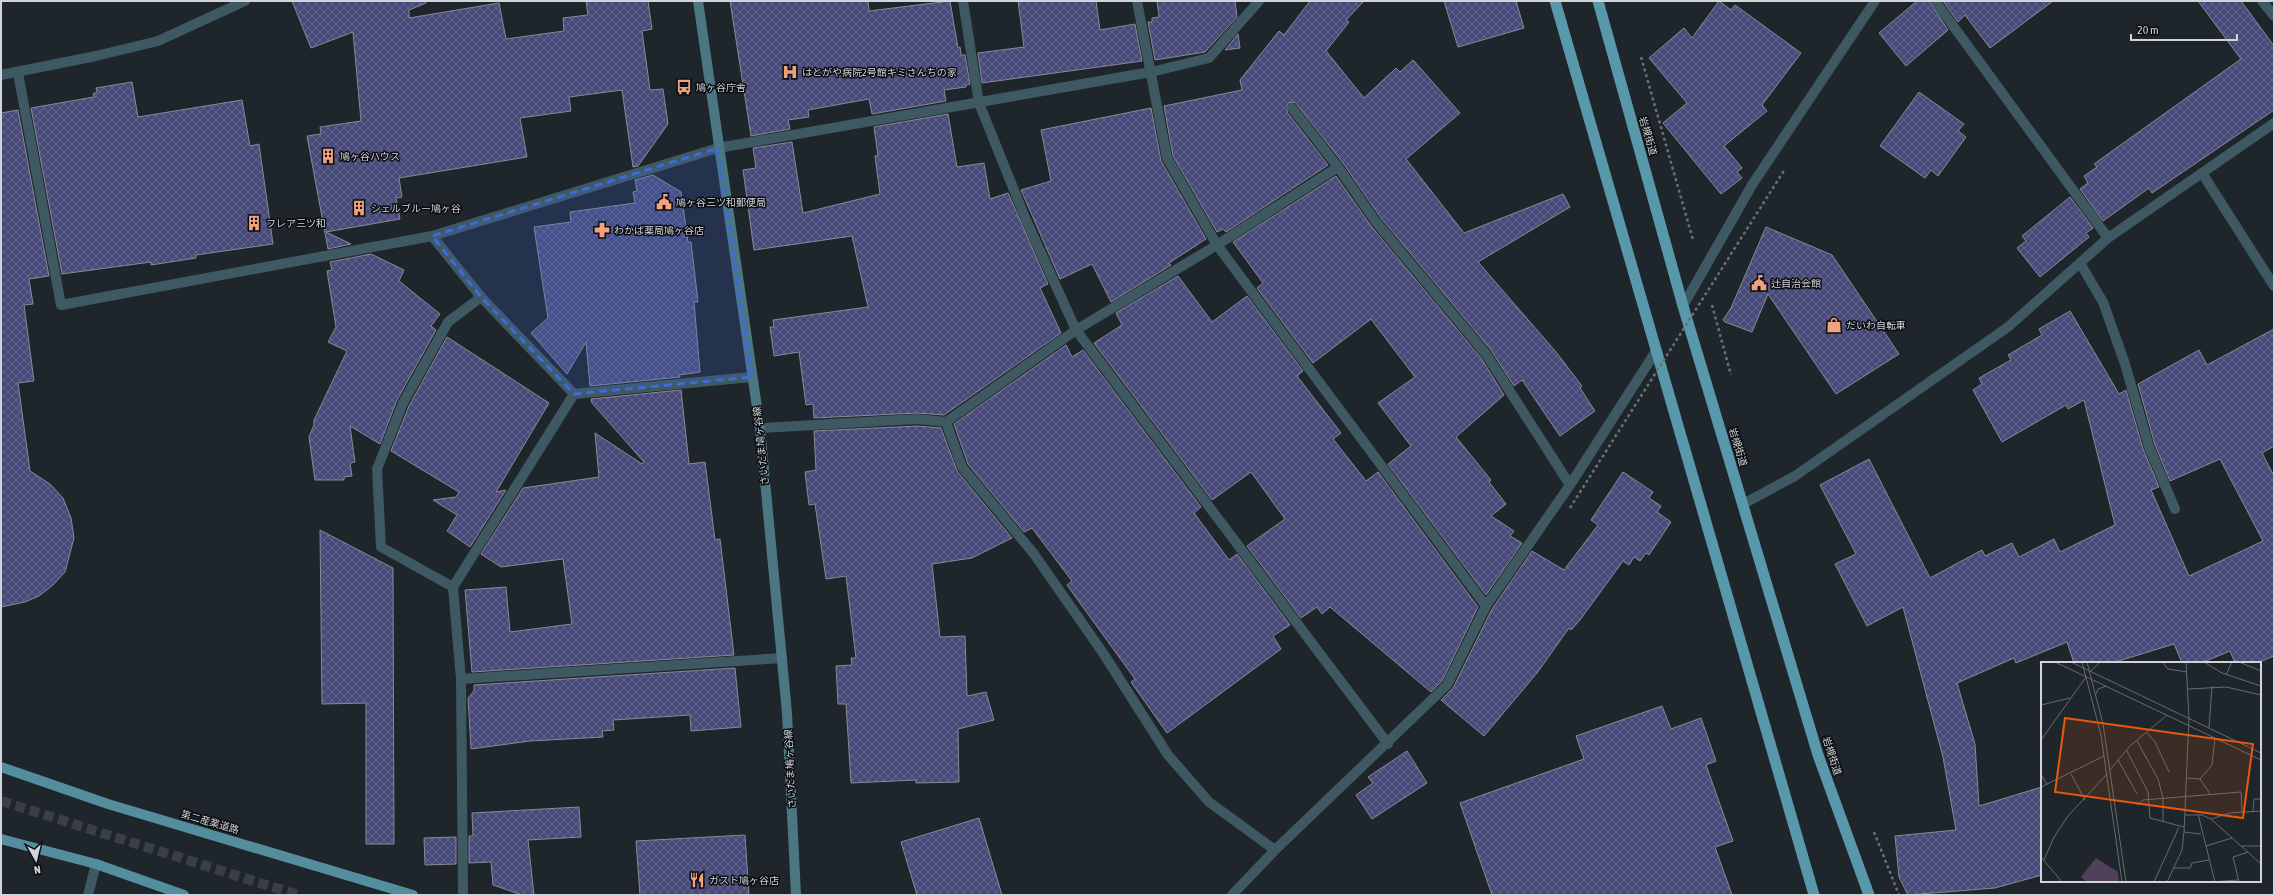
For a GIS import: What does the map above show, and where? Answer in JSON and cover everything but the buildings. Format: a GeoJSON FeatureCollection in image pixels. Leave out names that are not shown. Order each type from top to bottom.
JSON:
{"type":"FeatureCollection","features":[{"type":"Feature","properties":{"kind":"highway"},"geometry":{"type":"LineString","coordinates":[[1555,1],[1814,895]]}},
{"type":"Feature","properties":{"kind":"highway","name":"岩槻街道"},"geometry":{"type":"LineString","coordinates":[[1598,1],[1684,306],[1818,755],[1869,895]]}},
{"type":"Feature","properties":{"kind":"main road","name":"さいたま鳩ヶ谷線"},"geometry":{"type":"LineString","coordinates":[[698,1],[718,148],[760,428],[787,713],[796,895]]}},
{"type":"Feature","properties":{"kind":"main road","name":"第二産業道路"},"geometry":{"type":"LineString","coordinates":[[1,767],[108,804],[413,895]]}},
{"type":"Feature","properties":{"kind":"main road"},"geometry":{"type":"LineString","coordinates":[[1,839],[96,864],[184,895]]}},
{"type":"Feature","properties":{"kind":"street"},"geometry":{"type":"LineString","coordinates":[[1,75],[18,73],[158,41],[245,1]]}},
{"type":"Feature","properties":{"kind":"street"},"geometry":{"type":"LineString","coordinates":[[963,1],[979,103],[1026,220],[1076,330],[1388,744]]}},
{"type":"Feature","properties":{"kind":"street"},"geometry":{"type":"LineString","coordinates":[[1137,1],[1167,158],[1217,245],[1486,606]]}},
{"type":"Feature","properties":{"kind":"street"},"geometry":{"type":"LineString","coordinates":[[18,73],[61,305],[432,236],[718,148],[1151,72],[1209,58],[1259,1]]}},
{"type":"Feature","properties":{"kind":"street"},"geometry":{"type":"LineString","coordinates":[[1684,306],[1752,185],[1875,1]]}},
{"type":"Feature","properties":{"kind":"street"},"geometry":{"type":"LineString","coordinates":[[1935,1],[2108,238]]}},
{"type":"Feature","properties":{"kind":"street"},"geometry":{"type":"LineString","coordinates":[[2262,1],[2274,16]]}},
{"type":"Feature","properties":{"kind":"street"},"geometry":{"type":"LineString","coordinates":[[1292,108],[1338,168],[1376,222],[1486,354],[1570,485]]}},
{"type":"Feature","properties":{"kind":"street"},"geometry":{"type":"LineString","coordinates":[[1743,504],[1795,476],[2008,327],[2108,238],[2274,123]]}},
{"type":"Feature","properties":{"kind":"street"},"geometry":{"type":"LineString","coordinates":[[760,428],[917,419],[946,422],[1076,330],[1217,245],[1338,168]]}},
{"type":"Feature","properties":{"kind":"street"},"geometry":{"type":"LineString","coordinates":[[2202,173],[2274,286]]}},
{"type":"Feature","properties":{"kind":"street"},"geometry":{"type":"LineString","coordinates":[[432,236],[481,297],[574,394]]}},
{"type":"Feature","properties":{"kind":"street"},"geometry":{"type":"LineString","coordinates":[[2080,263],[2103,302],[2125,364],[2148,447],[2175,508]]}},
{"type":"Feature","properties":{"kind":"street"},"geometry":{"type":"LineString","coordinates":[[453,587],[381,547],[377,469],[403,403],[448,322],[481,297]]}},
{"type":"Feature","properties":{"kind":"street"},"geometry":{"type":"LineString","coordinates":[[1232,895],[1275,850],[1388,744],[1448,685],[1486,606],[1570,485],[1656,351]]}},
{"type":"Feature","properties":{"kind":"street"},"geometry":{"type":"LineString","coordinates":[[574,394],[752,377]]}},
{"type":"Feature","properties":{"kind":"street"},"geometry":{"type":"LineString","coordinates":[[463,895],[461,678],[453,587],[574,394]]}},
{"type":"Feature","properties":{"kind":"street"},"geometry":{"type":"LineString","coordinates":[[946,422],[962,467],[1034,554],[1103,653],[1168,755],[1209,802],[1275,850]]}},
{"type":"Feature","properties":{"kind":"street"},"geometry":{"type":"LineString","coordinates":[[461,678],[782,658]]}},
{"type":"Feature","properties":{"kind":"street"},"geometry":{"type":"LineString","coordinates":[[88,895],[96,864]]}},
{"type":"Feature","properties":{"kind":"path"},"geometry":{"type":"LineString","coordinates":[[1640,54],[1709,295]]}},
{"type":"Feature","properties":{"kind":"path"},"geometry":{"type":"LineString","coordinates":[[1570,508],[1785,169]]}},
{"type":"Feature","properties":{"kind":"path"},"geometry":{"type":"LineString","coordinates":[[1711,302],[1732,378]]}},
{"type":"Feature","properties":{"kind":"path"},"geometry":{"type":"LineString","coordinates":[[1873,829],[1898,895]]}},
{"type":"Feature","properties":{"kind":"highlighted area"},"geometry":{"type":"Polygon","coordinates":[[[718,148],[752,377],[574,394],[481,297],[432,236],[718,148]]]}},
{"type":"Feature","properties":{"kind":"tunnel"},"geometry":{"type":"LineString","coordinates":[[1,801],[298,895]]}},
{"type":"Feature","properties":{"kind":"place","name":"はとがや病院2号館キミさんちの家"},"geometry":{"type":"Point","coordinates":[790,72]}},
{"type":"Feature","properties":{"kind":"place","name":"鳩ヶ谷庁舎"},"geometry":{"type":"Point","coordinates":[684,87]}},
{"type":"Feature","properties":{"kind":"place","name":"鳩ヶ谷ハウス"},"geometry":{"type":"Point","coordinates":[328,156]}},
{"type":"Feature","properties":{"kind":"place","name":"鳩ヶ谷三ツ和郵便局"},"geometry":{"type":"Point","coordinates":[664,202]}},
{"type":"Feature","properties":{"kind":"place","name":"シェルブルー鳩ヶ谷"},"geometry":{"type":"Point","coordinates":[359,208]}},
{"type":"Feature","properties":{"kind":"place","name":"フレア三ツ和"},"geometry":{"type":"Point","coordinates":[254,223]}},
{"type":"Feature","properties":{"kind":"place","name":"わかば薬局鳩ヶ谷店"},"geometry":{"type":"Point","coordinates":[602,230]}},
{"type":"Feature","properties":{"kind":"place","name":"辻自治会館"},"geometry":{"type":"Point","coordinates":[1759,283]}},
{"type":"Feature","properties":{"kind":"place","name":"だいわ自転車"},"geometry":{"type":"Point","coordinates":[1834,325]}},
{"type":"Feature","properties":{"kind":"place","name":"ガスト鳩ヶ谷店"},"geometry":{"type":"Point","coordinates":[697,880]}}]}
